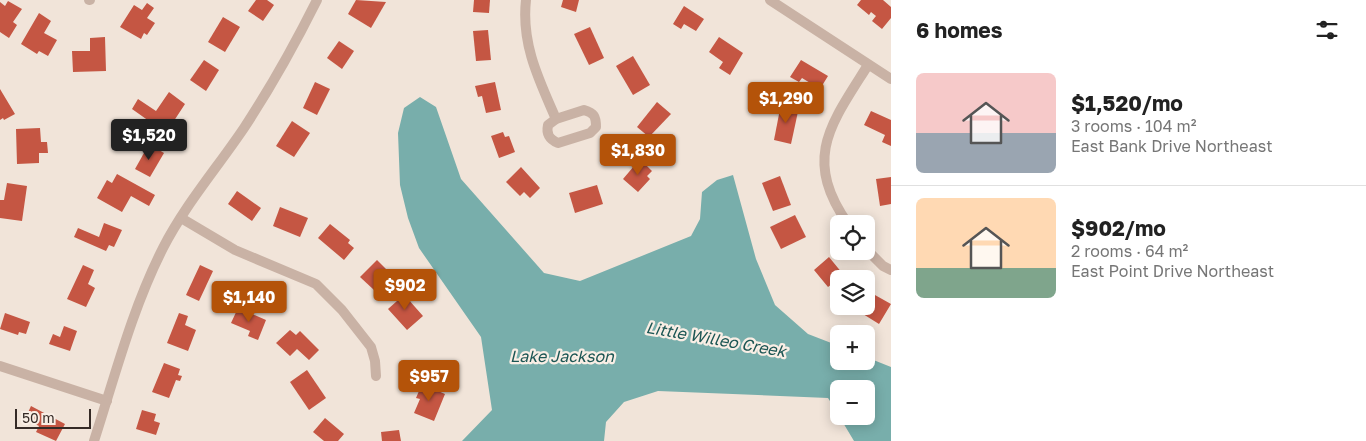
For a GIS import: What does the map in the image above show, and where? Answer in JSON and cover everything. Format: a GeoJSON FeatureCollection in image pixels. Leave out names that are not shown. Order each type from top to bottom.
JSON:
{"type":"FeatureCollection","features":[{"type":"Feature","properties":{"kind":"street"},"geometry":{"type":"LineString","coordinates":[[94,441],[140,298],[164,247],[181,218],[243,129],[270,86],[318,0]]}},
{"type":"Feature","properties":{"kind":"street"},"geometry":{"type":"LineString","coordinates":[[526,0],[527,37],[536,76],[556,119]]}},
{"type":"Feature","properties":{"kind":"street"},"geometry":{"type":"LineString","coordinates":[[770,0],[891,79]]}},
{"type":"Feature","properties":{"kind":"street"},"geometry":{"type":"LineString","coordinates":[[842,215],[833,200],[827,184],[824,153],[830,128],[868,65]]}},
{"type":"Feature","properties":{"kind":"street"},"geometry":{"type":"LineString","coordinates":[[584,110],[592,112],[596,117],[596,127],[590,133],[558,143],[551,140],[547,130],[548,125],[556,119],[584,110]]}},
{"type":"Feature","properties":{"kind":"street"},"geometry":{"type":"LineString","coordinates":[[181,218],[235,250],[316,284],[331,298],[371,347],[375,361],[376,376]]}},
{"type":"Feature","properties":{"kind":"street"},"geometry":{"type":"LineString","coordinates":[[875,258],[883,266],[891,270]]}},
{"type":"Feature","properties":{"kind":"street"},"geometry":{"type":"LineString","coordinates":[[0,366],[107,401]]}},
{"type":"Feature","properties":{"kind":"water","name":"Lake Jackson"},"geometry":{"type":"Polygon","coordinates":[[[420,97],[436,107],[461,179],[544,273],[580,281],[691,236],[700,219],[702,192],[717,180],[733,175],[756,259],[775,305],[808,334],[830,343],[830,370],[875,370],[875,361],[891,367],[891,441],[854,441],[844,425],[875,425],[875,380],[830,380],[830,401],[828,398],[658,391],[624,402],[606,422],[604,441],[462,441],[492,410],[481,337],[419,248],[408,218],[400,185],[398,133],[404,108],[420,97]]]}},
{"type":"Feature","properties":{"kind":"building"},"geometry":{"type":"Polygon","coordinates":[[[256,0],[267,0],[274,5],[263,21],[248,11],[256,0]]]}},
{"type":"Feature","properties":{"kind":"building"},"geometry":{"type":"Polygon","coordinates":[[[356,0],[386,2],[371,28],[348,14],[356,0]]]}},
{"type":"Feature","properties":{"kind":"building"},"geometry":{"type":"Polygon","coordinates":[[[474,0],[490,0],[489,13],[473,12],[474,0]]]}},
{"type":"Feature","properties":{"kind":"building"},"geometry":{"type":"Polygon","coordinates":[[[563,0],[579,0],[576,12],[561,7],[563,0]]]}},
{"type":"Feature","properties":{"kind":"building"},"geometry":{"type":"Polygon","coordinates":[[[861,0],[883,0],[891,7],[891,18],[882,29],[872,21],[876,16],[871,12],[869,15],[857,5],[861,0]]]}},
{"type":"Feature","properties":{"kind":"building"},"geometry":{"type":"Polygon","coordinates":[[[8,1],[22,9],[13,22],[17,25],[9,38],[0,32],[0,2],[5,6],[8,1]]]}},
{"type":"Feature","properties":{"kind":"building"},"geometry":{"type":"Polygon","coordinates":[[[147,3],[154,8],[147,18],[155,23],[147,35],[144,33],[141,39],[120,27],[134,5],[142,10],[147,3]]]}},
{"type":"Feature","properties":{"kind":"building"},"geometry":{"type":"Polygon","coordinates":[[[684,6],[704,19],[696,31],[684,24],[681,29],[673,24],[684,6]]]}},
{"type":"Feature","properties":{"kind":"building"},"geometry":{"type":"Polygon","coordinates":[[[39,13],[51,21],[44,33],[57,40],[48,56],[39,51],[37,54],[21,44],[39,13]]]}},
{"type":"Feature","properties":{"kind":"building"},"geometry":{"type":"Polygon","coordinates":[[[223,17],[240,27],[225,52],[208,42],[223,17]]]}},
{"type":"Feature","properties":{"kind":"building"},"geometry":{"type":"Polygon","coordinates":[[[590,27],[604,58],[589,65],[574,34],[590,27]]]}},
{"type":"Feature","properties":{"kind":"building"},"geometry":{"type":"Polygon","coordinates":[[[488,30],[491,60],[476,61],[473,31],[488,30]]]}},
{"type":"Feature","properties":{"kind":"building"},"geometry":{"type":"Polygon","coordinates":[[[105,37],[106,71],[73,72],[72,51],[90,51],[90,38],[105,37]]]}},
{"type":"Feature","properties":{"kind":"building"},"geometry":{"type":"Polygon","coordinates":[[[719,37],[743,53],[730,75],[719,68],[723,62],[709,52],[719,37]]]}},
{"type":"Feature","properties":{"kind":"building"},"geometry":{"type":"Polygon","coordinates":[[[339,41],[354,51],[342,69],[327,58],[339,41]]]}},
{"type":"Feature","properties":{"kind":"building"},"geometry":{"type":"Polygon","coordinates":[[[633,56],[650,85],[633,95],[616,66],[633,56]]]}},
{"type":"Feature","properties":{"kind":"building"},"geometry":{"type":"Polygon","coordinates":[[[204,60],[219,70],[206,91],[190,80],[204,60]]]}},
{"type":"Feature","properties":{"kind":"building"},"geometry":{"type":"Polygon","coordinates":[[[801,60],[828,76],[820,89],[802,78],[799,82],[790,77],[801,60]]]}},
{"type":"Feature","properties":{"kind":"building"},"geometry":{"type":"Polygon","coordinates":[[[315,82],[330,89],[317,115],[303,108],[315,82]]]}},
{"type":"Feature","properties":{"kind":"building"},"geometry":{"type":"Polygon","coordinates":[[[495,82],[501,110],[486,113],[482,96],[478,97],[475,86],[495,82]]]}},
{"type":"Feature","properties":{"kind":"building"},"geometry":{"type":"Polygon","coordinates":[[[0,89],[15,114],[4,120],[3,118],[0,120],[0,89]]]}},
{"type":"Feature","properties":{"kind":"building"},"geometry":{"type":"Polygon","coordinates":[[[169,92],[185,104],[166,133],[132,109],[138,99],[156,111],[169,92]]]}},
{"type":"Feature","properties":{"kind":"building"},"geometry":{"type":"Polygon","coordinates":[[[657,102],[671,114],[649,137],[637,127],[657,102]]]}},
{"type":"Feature","properties":{"kind":"building"},"geometry":{"type":"Polygon","coordinates":[[[781,104],[799,107],[791,144],[774,140],[781,104]]]}},
{"type":"Feature","properties":{"kind":"building"},"geometry":{"type":"Polygon","coordinates":[[[871,111],[891,120],[891,146],[882,142],[885,135],[864,125],[871,111]]]}},
{"type":"Feature","properties":{"kind":"building"},"geometry":{"type":"Polygon","coordinates":[[[292,121],[310,133],[294,157],[276,146],[292,121]]]}},
{"type":"Feature","properties":{"kind":"building"},"geometry":{"type":"Polygon","coordinates":[[[40,128],[41,142],[47,142],[48,153],[39,153],[39,163],[17,164],[16,129],[40,128]]]}},
{"type":"Feature","properties":{"kind":"building"},"geometry":{"type":"Polygon","coordinates":[[[503,132],[505,137],[509,136],[515,152],[499,158],[491,136],[503,132]]]}},
{"type":"Feature","properties":{"kind":"building"},"geometry":{"type":"Polygon","coordinates":[[[149,144],[164,153],[150,177],[135,169],[149,144]]]}},
{"type":"Feature","properties":{"kind":"building"},"geometry":{"type":"Polygon","coordinates":[[[640,159],[652,171],[647,176],[650,179],[638,192],[623,179],[640,159]]]}},
{"type":"Feature","properties":{"kind":"building"},"geometry":{"type":"Polygon","coordinates":[[[521,167],[540,188],[530,198],[524,192],[520,196],[506,182],[521,167]]]}},
{"type":"Feature","properties":{"kind":"building"},"geometry":{"type":"Polygon","coordinates":[[[117,174],[155,195],[149,206],[131,196],[122,212],[97,198],[107,180],[112,183],[117,174]]]}},
{"type":"Feature","properties":{"kind":"building"},"geometry":{"type":"Polygon","coordinates":[[[780,176],[791,205],[773,211],[762,183],[780,176]]]}},
{"type":"Feature","properties":{"kind":"building"},"geometry":{"type":"Polygon","coordinates":[[[891,177],[891,204],[880,206],[876,179],[891,177]]]}},
{"type":"Feature","properties":{"kind":"building"},"geometry":{"type":"Polygon","coordinates":[[[7,183],[27,186],[22,221],[0,218],[0,200],[4,200],[7,183]]]}},
{"type":"Feature","properties":{"kind":"building"},"geometry":{"type":"Polygon","coordinates":[[[597,185],[603,204],[575,213],[569,193],[597,185]]]}},
{"type":"Feature","properties":{"kind":"building"},"geometry":{"type":"Polygon","coordinates":[[[237,191],[261,208],[252,221],[228,204],[237,191]]]}},
{"type":"Feature","properties":{"kind":"building"},"geometry":{"type":"Polygon","coordinates":[[[280,207],[308,218],[300,237],[273,226],[280,207]]]}},
{"type":"Feature","properties":{"kind":"building"},"geometry":{"type":"Polygon","coordinates":[[[795,215],[806,237],[781,249],[770,227],[795,215]]]}},
{"type":"Feature","properties":{"kind":"building"},"geometry":{"type":"Polygon","coordinates":[[[104,223],[122,230],[114,247],[109,245],[106,251],[74,237],[78,228],[99,237],[104,223]]]}},
{"type":"Feature","properties":{"kind":"building"},"geometry":{"type":"Polygon","coordinates":[[[330,224],[350,240],[348,243],[354,248],[344,260],[318,238],[330,224]]]}},
{"type":"Feature","properties":{"kind":"building"},"geometry":{"type":"Polygon","coordinates":[[[829,257],[840,270],[830,270],[830,286],[828,287],[814,270],[829,257]]]}},
{"type":"Feature","properties":{"kind":"building"},"geometry":{"type":"Polygon","coordinates":[[[377,260],[391,274],[374,290],[360,277],[377,260]]]}},
{"type":"Feature","properties":{"kind":"building"},"geometry":{"type":"Polygon","coordinates":[[[83,265],[94,270],[88,284],[95,288],[86,307],[67,299],[83,265]]]}},
{"type":"Feature","properties":{"kind":"building"},"geometry":{"type":"Polygon","coordinates":[[[200,265],[213,271],[199,301],[186,295],[200,265]]]}},
{"type":"Feature","properties":{"kind":"building"},"geometry":{"type":"Polygon","coordinates":[[[400,290],[423,316],[407,330],[388,309],[397,301],[393,297],[400,290]]]}},
{"type":"Feature","properties":{"kind":"building"},"geometry":{"type":"Polygon","coordinates":[[[875,295],[891,304],[879,324],[865,315],[875,315],[875,295]]]}},
{"type":"Feature","properties":{"kind":"building"},"geometry":{"type":"Polygon","coordinates":[[[238,308],[266,320],[258,340],[248,336],[250,331],[231,323],[238,308]]]}},
{"type":"Feature","properties":{"kind":"building"},"geometry":{"type":"Polygon","coordinates":[[[5,313],[30,322],[26,334],[19,332],[18,335],[0,329],[5,313]]]}},
{"type":"Feature","properties":{"kind":"building"},"geometry":{"type":"Polygon","coordinates":[[[179,313],[188,316],[185,325],[196,330],[188,351],[167,343],[179,313]]]}},
{"type":"Feature","properties":{"kind":"building"},"geometry":{"type":"Polygon","coordinates":[[[64,326],[77,331],[70,351],[49,344],[53,334],[60,337],[64,326]]]}},
{"type":"Feature","properties":{"kind":"building"},"geometry":{"type":"Polygon","coordinates":[[[290,330],[296,335],[300,331],[319,350],[309,360],[297,349],[290,356],[276,343],[290,330]]]}},
{"type":"Feature","properties":{"kind":"building"},"geometry":{"type":"Polygon","coordinates":[[[164,363],[180,369],[178,375],[182,376],[180,381],[176,380],[169,398],[152,392],[164,363]]]}},
{"type":"Feature","properties":{"kind":"building"},"geometry":{"type":"Polygon","coordinates":[[[307,370],[326,398],[309,410],[290,382],[307,370]]]}},
{"type":"Feature","properties":{"kind":"building"},"geometry":{"type":"Polygon","coordinates":[[[422,384],[445,394],[434,421],[414,413],[420,399],[416,398],[422,384]]]}},
{"type":"Feature","properties":{"kind":"building"},"geometry":{"type":"Polygon","coordinates":[[[31,406],[65,424],[56,441],[36,432],[39,426],[25,419],[31,406]]]}},
{"type":"Feature","properties":{"kind":"building"},"geometry":{"type":"Polygon","coordinates":[[[142,410],[156,414],[154,421],[160,423],[156,435],[136,429],[142,410]]]}},
{"type":"Feature","properties":{"kind":"building"},"geometry":{"type":"Polygon","coordinates":[[[325,418],[344,434],[338,441],[324,441],[313,432],[325,418]]]}},
{"type":"Feature","properties":{"kind":"building"},"geometry":{"type":"Polygon","coordinates":[[[399,430],[401,441],[382,441],[381,432],[399,430]]]}},
{"type":"Feature","properties":{"kind":"water label","name":"Little Willeo Creek"},"geometry":{"type":"Point","coordinates":[716,339]}}]}
